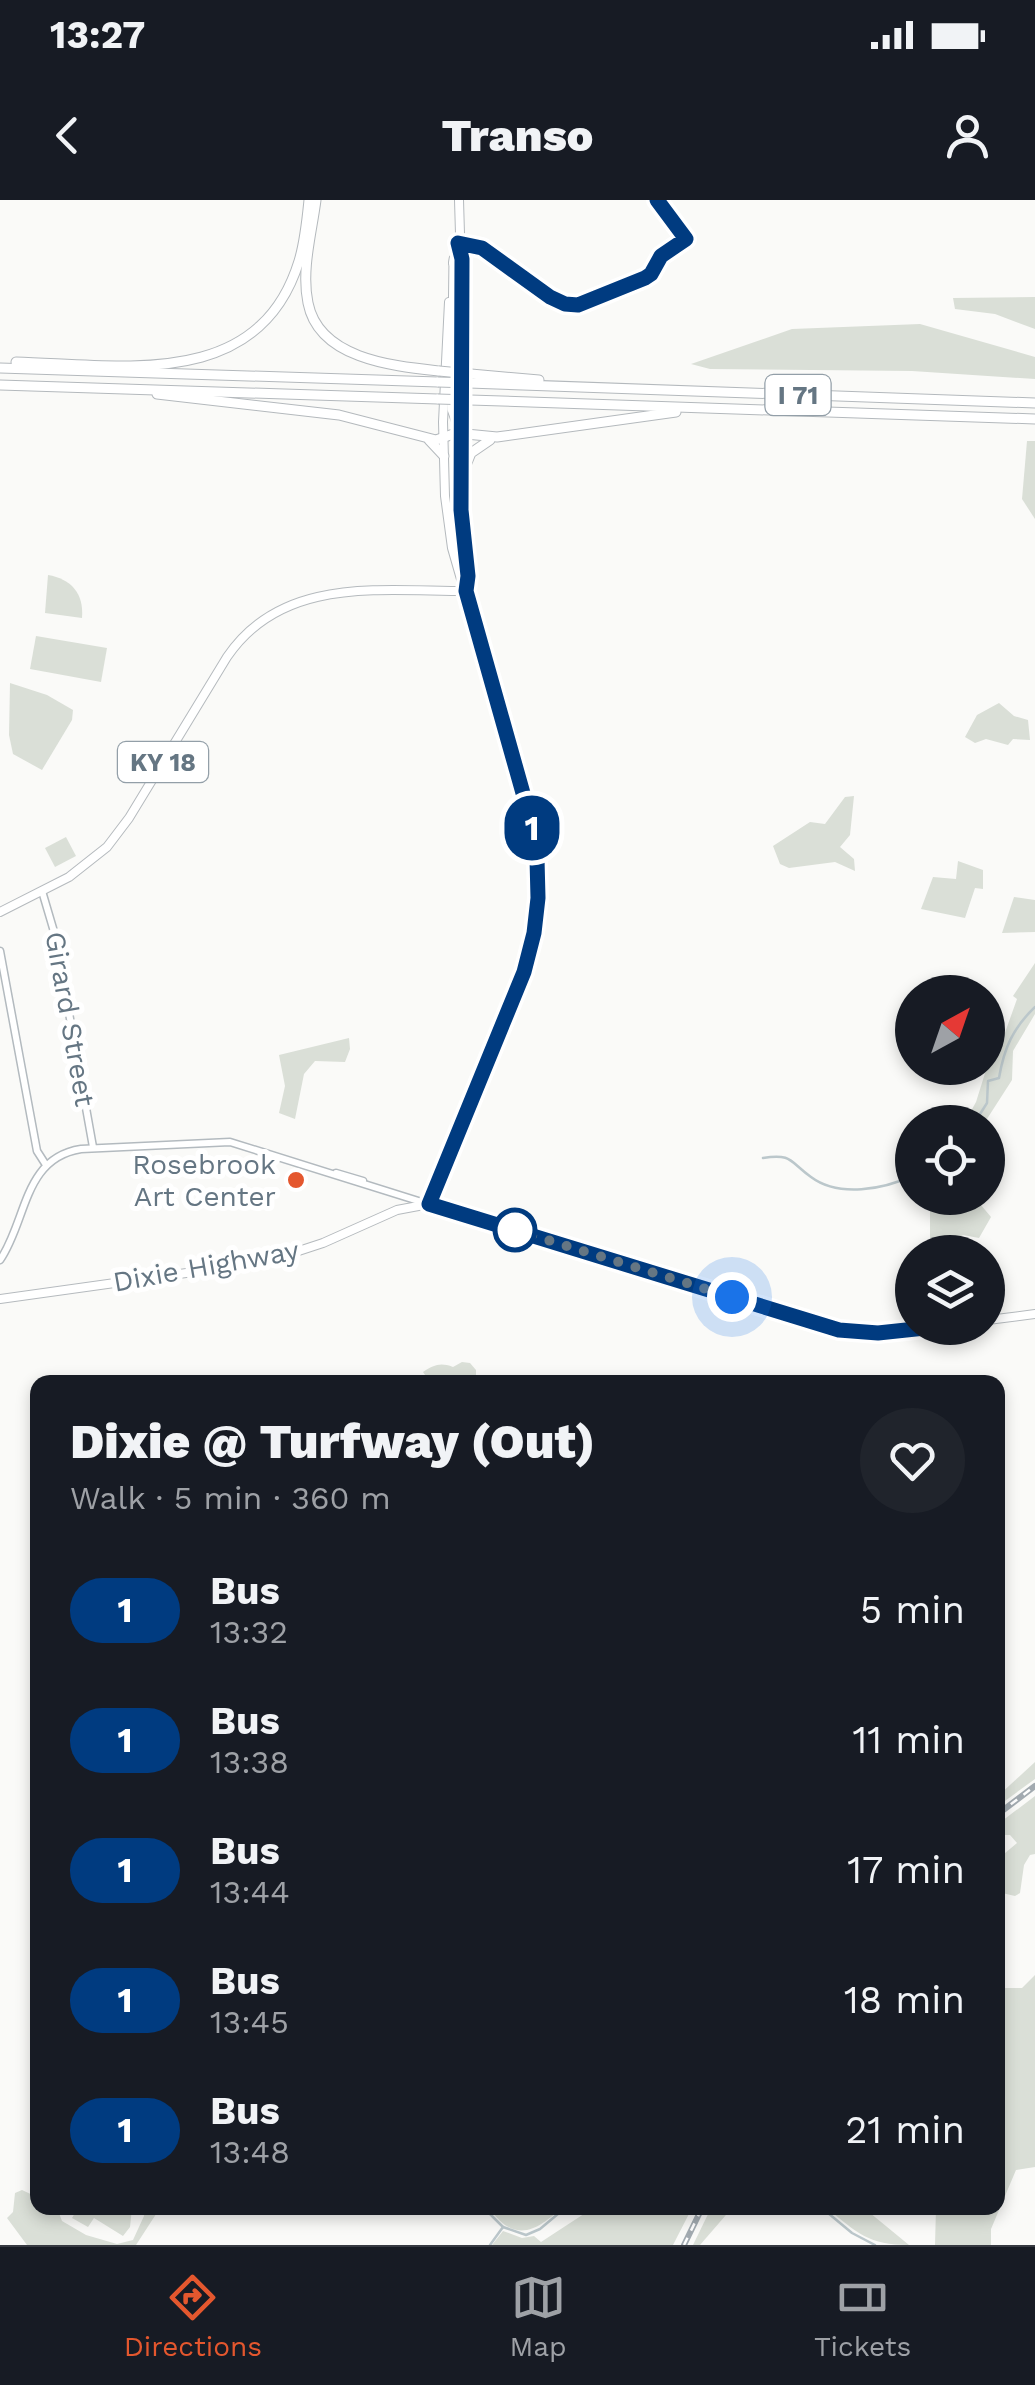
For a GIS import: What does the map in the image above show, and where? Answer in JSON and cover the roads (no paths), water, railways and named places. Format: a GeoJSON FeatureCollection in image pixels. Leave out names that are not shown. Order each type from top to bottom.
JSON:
{"type":"FeatureCollection","features":[{"type":"Feature","properties":{"kind":"highway"},"geometry":{"type":"LineString","coordinates":[[0,365],[160,365],[222,352],[258,327],[282,298],[300,259],[313,200]]}},
{"type":"Feature","properties":{"kind":"highway"},"geometry":{"type":"LineString","coordinates":[[313,200],[306,283],[311,316],[319,328],[340,346],[369,360],[439,376]]}},
{"type":"Feature","properties":{"kind":"highway"},"geometry":{"type":"LineString","coordinates":[[454,258],[452,409],[462,430],[476,438],[496,437],[695,409]]}},
{"type":"Feature","properties":{"kind":"highway"},"geometry":{"type":"LineString","coordinates":[[0,365],[439,376]]}},
{"type":"Feature","properties":{"kind":"highway","name":"I 71"},"geometry":{"type":"LineString","coordinates":[[439,376],[539,380],[560,387],[1035,403]]}},
{"type":"Feature","properties":{"kind":"highway","name":"I 71"},"geometry":{"type":"LineString","coordinates":[[0,385],[1035,419]]}},
{"type":"Feature","properties":{"kind":"highway"},"geometry":{"type":"LineString","coordinates":[[135,389],[328,413],[427,438],[444,440],[462,430]]}},
{"type":"Feature","properties":{"kind":"highway"},"geometry":{"type":"LineString","coordinates":[[462,475],[471,453],[496,437]]}},
{"type":"Feature","properties":{"kind":"highway"},"geometry":{"type":"LineString","coordinates":[[427,438],[444,456]]}},
{"type":"Feature","properties":{"kind":"main road"},"geometry":{"type":"LineString","coordinates":[[459,200],[445,358],[444,456],[452,548],[530,818],[538,898],[524,972],[429,1204],[839,1330],[895,1331]]}},
{"type":"Feature","properties":{"kind":"main road"},"geometry":{"type":"LineString","coordinates":[[458,243],[462,259],[466,591]]}},
{"type":"Feature","properties":{"kind":"main road","name":"KY 18"},"geometry":{"type":"LineString","coordinates":[[0,912],[84,867],[114,839],[226,656],[268,615],[301,600],[328,594],[466,591]]}},
{"type":"Feature","properties":{"kind":"main road","name":"Dixie Highway"},"geometry":{"type":"LineString","coordinates":[[0,1299],[265,1262],[323,1243],[385,1214],[429,1204]]}},
{"type":"Feature","properties":{"kind":"main road"},"geometry":{"type":"LineString","coordinates":[[1005,1318],[1035,1314]]}},
{"type":"Feature","properties":{"kind":"street","name":"Girard Street"},"geometry":{"type":"LineString","coordinates":[[42,891],[55,935],[93,1148]]}},
{"type":"Feature","properties":{"kind":"street"},"geometry":{"type":"LineString","coordinates":[[0,951],[37,1151],[46,1165]]}},
{"type":"Feature","properties":{"kind":"street"},"geometry":{"type":"LineString","coordinates":[[0,1260],[0,1252],[14,1230],[32,1184],[46,1165],[70,1150],[217,1140],[343,1174],[429,1204]]}},
{"type":"Feature","properties":{"kind":"waterway"},"geometry":{"type":"LineString","coordinates":[[986,1105],[988,1081],[999,1078],[1011,1039],[1035,1007]]}},
{"type":"Feature","properties":{"kind":"waterway"},"geometry":{"type":"LineString","coordinates":[[763,1158],[785,1158],[822,1184],[835,1188],[875,1188],[895,1182]]}},
{"type":"Feature","properties":{"kind":"waterway"},"geometry":{"type":"LineString","coordinates":[[491,2215],[503,2227]]}},
{"type":"Feature","properties":{"kind":"waterway"},"geometry":{"type":"LineString","coordinates":[[490,2245],[503,2227],[526,2235],[557,2215]]}},
{"type":"Feature","properties":{"kind":"waterway"},"geometry":{"type":"LineString","coordinates":[[830,2215],[875,2245]]}},
{"type":"Feature","properties":{"kind":"railway"},"geometry":{"type":"LineString","coordinates":[[1005,1809],[1035,1786]]}},
{"type":"Feature","properties":{"kind":"railway"},"geometry":{"type":"LineString","coordinates":[[684,2245],[699,2215]]}},
{"type":"Feature","properties":{"kind":"place","name":"Rosebrook Art Center"},"geometry":{"type":"Point","coordinates":[296,1180]}}]}
